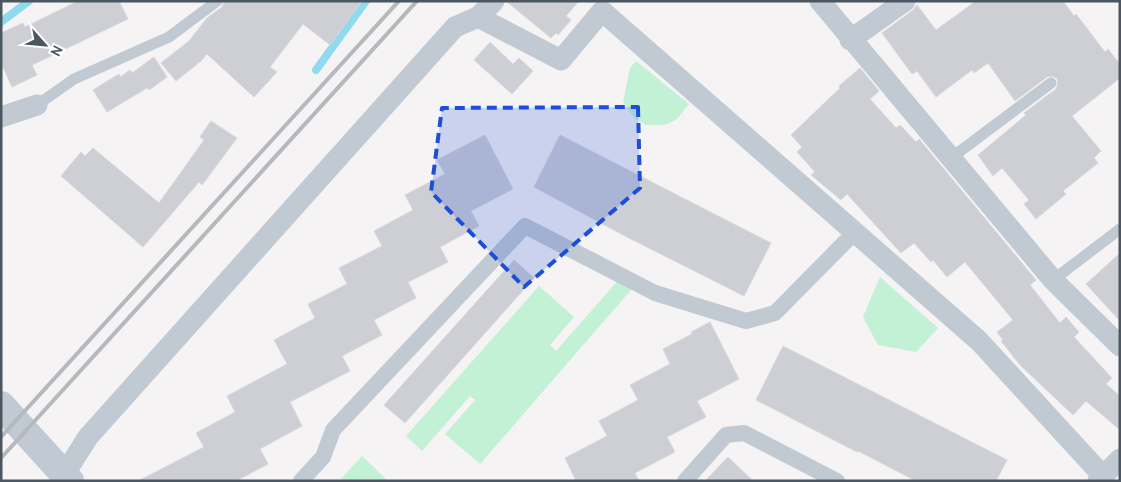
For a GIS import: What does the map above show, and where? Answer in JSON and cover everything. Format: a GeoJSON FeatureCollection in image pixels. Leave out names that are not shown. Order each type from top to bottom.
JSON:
{"type":"FeatureCollection","features":[{"type":"Feature","properties":{"kind":"street"},"geometry":{"type":"LineString","coordinates":[[1,404],[65,479],[88,437],[455,27],[478,17],[494,1]]}},
{"type":"Feature","properties":{"kind":"street"},"geometry":{"type":"LineString","coordinates":[[820,1],[850,40],[1053,280],[1120,346]]}},
{"type":"Feature","properties":{"kind":"street"},"geometry":{"type":"LineString","coordinates":[[850,40],[905,1]]}},
{"type":"Feature","properties":{"kind":"street"},"geometry":{"type":"LineString","coordinates":[[478,17],[561,60],[604,6],[979,341],[1101,478],[1120,459]]}},
{"type":"Feature","properties":{"kind":"street"},"geometry":{"type":"LineString","coordinates":[[1,116],[37,105]]}},
{"type":"Feature","properties":{"kind":"street"},"geometry":{"type":"LineString","coordinates":[[301,481],[323,457],[333,430],[525,226],[656,293],[746,321],[775,313],[855,232]]}},
{"type":"Feature","properties":{"kind":"street"},"geometry":{"type":"LineString","coordinates":[[685,481],[726,435],[744,433],[837,481]]}},
{"type":"Feature","properties":{"kind":"lane"},"geometry":{"type":"LineString","coordinates":[[37,105],[74,79],[169,36],[217,1]]}},
{"type":"Feature","properties":{"kind":"lane"},"geometry":{"type":"LineString","coordinates":[[951,158],[1051,83]]}},
{"type":"Feature","properties":{"kind":"lane"},"geometry":{"type":"LineString","coordinates":[[1053,280],[1120,229]]}},
{"type":"Feature","properties":{"kind":"highlighted area"},"geometry":{"type":"Polygon","coordinates":[[[638,107],[640,188],[524,287],[431,192],[442,108],[638,107]]]}},
{"type":"Feature","properties":{"kind":"green space"},"geometry":{"type":"Polygon","coordinates":[[[636,61],[689,104],[677,119],[665,125],[646,125],[635,119],[623,102],[630,68],[636,61]]]}},
{"type":"Feature","properties":{"kind":"green space"},"geometry":{"type":"Polygon","coordinates":[[[622,276],[637,283],[480,464],[445,434],[475,400],[470,396],[422,451],[406,436],[539,286],[574,317],[550,345],[556,351],[622,276]]]}},
{"type":"Feature","properties":{"kind":"green space"},"geometry":{"type":"Polygon","coordinates":[[[880,277],[938,328],[916,352],[878,345],[863,317],[880,277]]]}},
{"type":"Feature","properties":{"kind":"green space"},"geometry":{"type":"Polygon","coordinates":[[[362,456],[388,481],[339,481],[362,456]]]}},
{"type":"Feature","properties":{"kind":"building"},"geometry":{"type":"Polygon","coordinates":[[[78,1],[119,1],[128,19],[32,65],[37,75],[12,87],[1,63],[1,33],[23,23],[25,27],[78,1]]]}},
{"type":"Feature","properties":{"kind":"building"},"geometry":{"type":"Polygon","coordinates":[[[224,1],[362,1],[330,45],[303,24],[270,67],[277,72],[254,97],[207,54],[176,81],[161,63],[189,41],[207,18],[222,7],[224,1]]]}},
{"type":"Feature","properties":{"kind":"building"},"geometry":{"type":"Polygon","coordinates":[[[506,1],[579,1],[566,16],[571,20],[558,35],[556,33],[551,38],[506,1]]]}},
{"type":"Feature","properties":{"kind":"building"},"geometry":{"type":"Polygon","coordinates":[[[976,1],[1063,1],[1074,16],[1076,14],[1105,52],[1108,49],[1120,64],[1120,78],[1072,116],[1101,151],[1094,158],[1098,163],[1063,191],[1066,194],[1036,219],[1024,204],[1029,200],[1002,168],[993,176],[978,155],[1026,115],[1024,113],[1056,89],[1057,78],[1047,77],[1015,101],[988,63],[974,73],[972,70],[936,97],[917,71],[912,74],[882,33],[912,11],[917,5],[936,30],[976,1]]]}},
{"type":"Feature","properties":{"kind":"building"},"geometry":{"type":"Polygon","coordinates":[[[490,42],[513,64],[519,58],[533,71],[512,94],[474,60],[490,42]]]}},
{"type":"Feature","properties":{"kind":"building"},"geometry":{"type":"Polygon","coordinates":[[[154,57],[167,77],[149,90],[147,88],[107,112],[93,90],[119,74],[120,77],[130,70],[132,73],[154,57]]]}},
{"type":"Feature","properties":{"kind":"building"},"geometry":{"type":"Polygon","coordinates":[[[860,68],[879,91],[870,99],[896,128],[900,125],[916,142],[919,139],[1036,280],[1030,285],[1060,323],[1066,317],[1079,332],[1074,337],[1112,378],[1106,384],[1120,396],[1120,430],[1086,401],[1073,415],[1020,365],[1001,341],[1003,340],[997,332],[1013,320],[965,262],[947,277],[933,260],[931,262],[914,243],[901,253],[847,194],[841,200],[811,175],[815,172],[797,152],[802,147],[791,135],[840,88],[839,86],[860,68]]]}},
{"type":"Feature","properties":{"kind":"building"},"geometry":{"type":"Polygon","coordinates":[[[211,121],[237,138],[202,185],[199,182],[143,247],[61,176],[81,152],[85,156],[93,148],[159,203],[204,140],[200,137],[211,121]]]}},
{"type":"Feature","properties":{"kind":"building"},"geometry":{"type":"Polygon","coordinates":[[[485,135],[513,189],[471,211],[479,226],[440,247],[448,262],[408,282],[416,298],[374,320],[382,335],[342,356],[350,371],[290,402],[302,426],[260,449],[268,464],[236,481],[138,481],[204,447],[196,433],[235,412],[227,396],[287,364],[274,340],[315,318],[308,304],[347,284],[339,268],[382,246],[374,231],[413,210],[405,195],[445,174],[437,160],[485,135]]]}},
{"type":"Feature","properties":{"kind":"building"},"geometry":{"type":"Polygon","coordinates":[[[560,135],[771,243],[744,296],[623,235],[534,187],[560,135]]]}},
{"type":"Feature","properties":{"kind":"building"},"geometry":{"type":"Polygon","coordinates":[[[1120,253],[1120,321],[1086,284],[1120,253]]]}},
{"type":"Feature","properties":{"kind":"building"},"geometry":{"type":"Polygon","coordinates":[[[514,260],[534,278],[405,423],[384,405],[514,260]]]}},
{"type":"Feature","properties":{"kind":"building"},"geometry":{"type":"Polygon","coordinates":[[[710,322],[739,379],[697,401],[706,417],[667,437],[675,452],[635,473],[639,481],[576,481],[565,458],[607,436],[599,421],[638,400],[630,385],[670,364],[663,349],[710,322]]]}},
{"type":"Feature","properties":{"kind":"building"},"geometry":{"type":"Polygon","coordinates":[[[783,346],[1007,460],[996,481],[916,481],[756,400],[783,346]]]}},
{"type":"Feature","properties":{"kind":"building"},"geometry":{"type":"Polygon","coordinates":[[[728,457],[753,481],[705,481],[728,457]]]}},
{"type":"Feature","properties":{"kind":"waterway"},"geometry":{"type":"LineString","coordinates":[[1,22],[29,1]]}},
{"type":"Feature","properties":{"kind":"waterway"},"geometry":{"type":"LineString","coordinates":[[316,70],[366,1]]}},
{"type":"Feature","properties":{"kind":"railway"},"geometry":{"type":"LineString","coordinates":[[1,437],[399,1]]}},
{"type":"Feature","properties":{"kind":"railway"},"geometry":{"type":"LineString","coordinates":[[1,458],[417,1]]}}]}
